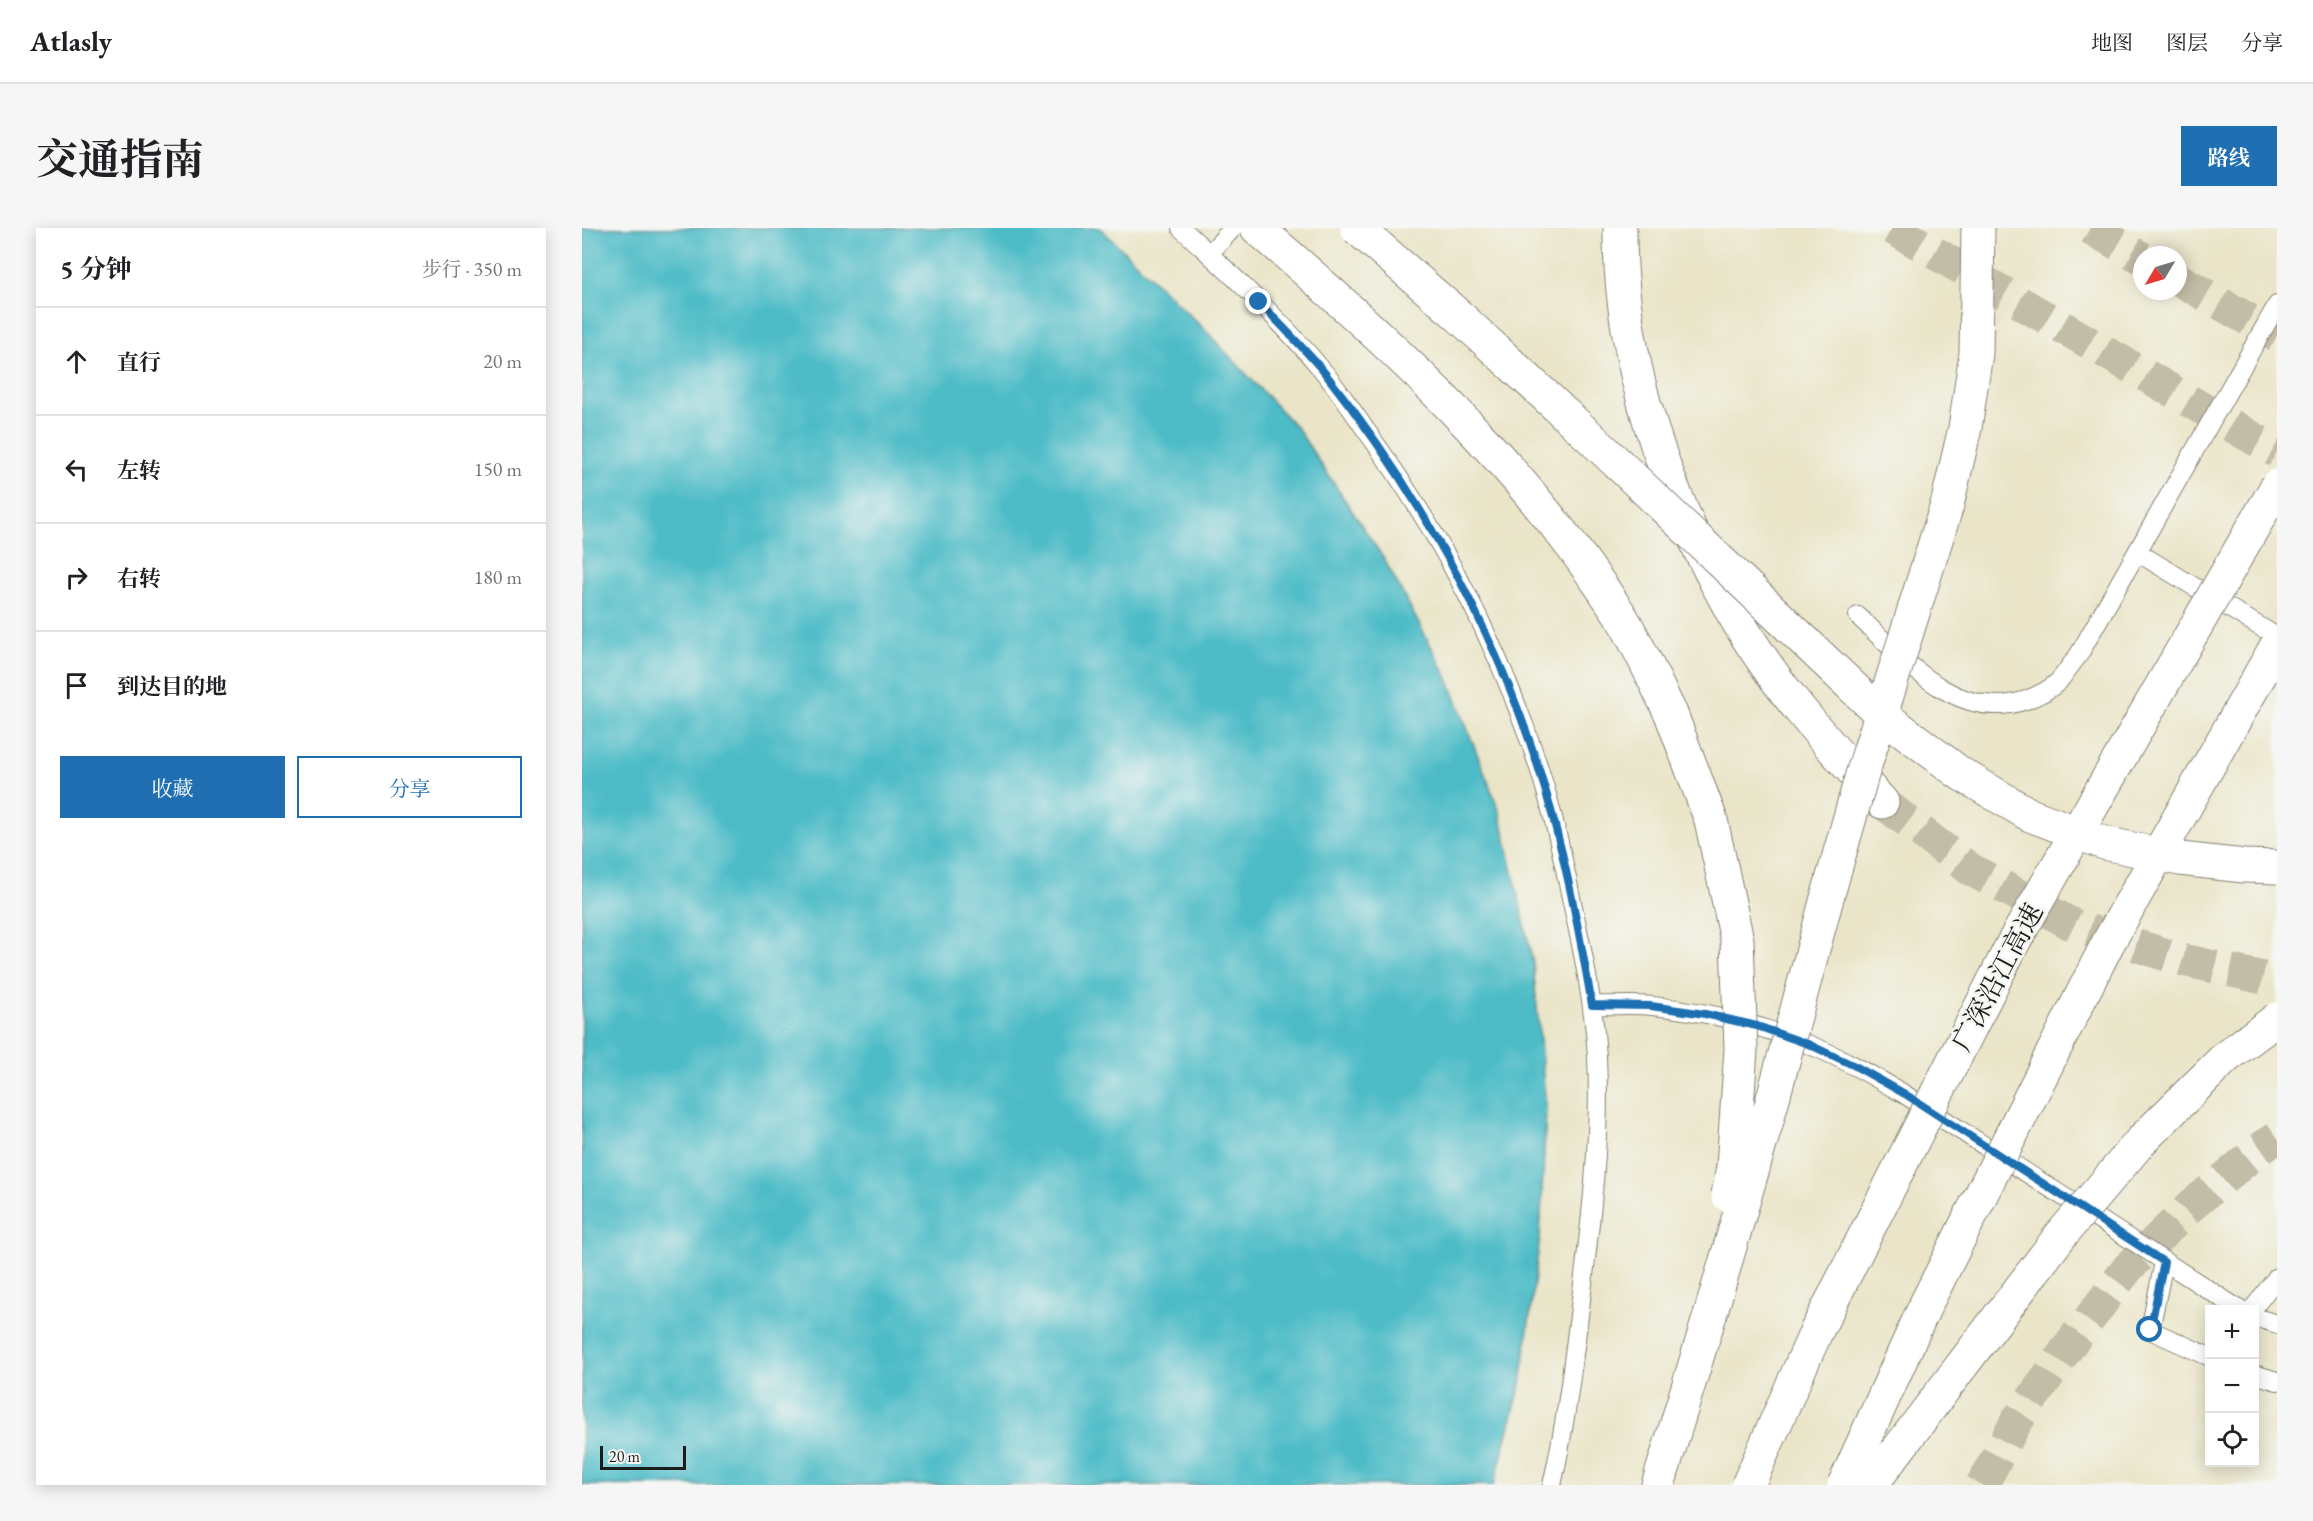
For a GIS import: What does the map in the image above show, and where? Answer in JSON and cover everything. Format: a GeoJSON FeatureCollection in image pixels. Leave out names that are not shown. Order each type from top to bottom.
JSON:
{"type":"FeatureCollection","features":[{"type":"Feature","properties":{"kind":"highway"},"geometry":{"type":"LineString","coordinates":[[1257,228],[1415,370],[1493,449],[1557,524],[1620,615],[1671,714],[1711,820],[1737,940],[1741,1049],[1733,1167],[1710,1315]]}},
{"type":"Feature","properties":{"kind":"highway"},"geometry":{"type":"LineString","coordinates":[[1357,228],[1460,317],[1581,428],[1881,714],[1961,774],[2030,815],[2104,843],[2180,859],[2277,867]]}},
{"type":"Feature","properties":{"kind":"highway"},"geometry":{"type":"LineString","coordinates":[[1658,1485],[1769,1112],[1856,798],[1947,504],[1965,428],[1976,353],[1978,228]]}},
{"type":"Feature","properties":{"kind":"highway"},"geometry":{"type":"LineString","coordinates":[[1620,243],[1631,341],[1649,425],[1683,515],[1733,614],[1780,683],[1828,745],[1882,802]]}},
{"type":"Feature","properties":{"kind":"highway","name":"广深沿江高速"},"geometry":{"type":"LineString","coordinates":[[1748,1485],[1816,1332],[2013,943],[2277,486]]}},
{"type":"Feature","properties":{"kind":"highway"},"geometry":{"type":"LineString","coordinates":[[1844,1485],[1926,1304],[2108,943],[2277,645]]}},
{"type":"Feature","properties":{"kind":"highway"},"geometry":{"type":"LineString","coordinates":[[1871,1485],[2061,1235],[2142,1140],[2226,1058],[2277,1019]]}},
{"type":"Feature","properties":{"kind":"lane"},"geometry":{"type":"LineString","coordinates":[[1181,228],[1259,302],[1323,372],[1396,472],[1451,562],[1501,668],[1538,766],[1563,861],[1592,1005],[1597,1059],[1598,1113],[1593,1189],[1571,1375],[1552,1485]]}},
{"type":"Feature","properties":{"kind":"lane"},"geometry":{"type":"LineString","coordinates":[[1209,254],[1233,228]]}},
{"type":"Feature","properties":{"kind":"lane"},"geometry":{"type":"LineString","coordinates":[[1858,616],[1921,674],[1967,701],[1990,706],[2016,704],[2039,695],[2058,682],[2078,656],[2277,305]]}},
{"type":"Feature","properties":{"kind":"lane"},"geometry":{"type":"LineString","coordinates":[[2137,552],[2277,637]]}},
{"type":"Feature","properties":{"kind":"lane"},"geometry":{"type":"LineString","coordinates":[[1592,1005],[1651,1006],[1705,1014],[1757,1026],[1808,1044],[1855,1066],[1905,1094],[2232,1305]]}},
{"type":"Feature","properties":{"kind":"lane"},"geometry":{"type":"LineString","coordinates":[[2164,1262],[2150,1330],[2205,1355]]}},
{"type":"Feature","properties":{"kind":"lane"},"geometry":{"type":"LineString","coordinates":[[2256,1305],[2277,1277]]}},
{"type":"Feature","properties":{"kind":"lane"},"geometry":{"type":"LineString","coordinates":[[2259,1319],[2277,1324]]}},
{"type":"Feature","properties":{"kind":"lane"},"geometry":{"type":"LineString","coordinates":[[2259,1376],[2277,1381]]}},
{"type":"Feature","properties":{"kind":"water"},"geometry":{"type":"Polygon","coordinates":[[[582,228],[1100,228],[1204,329],[1297,428],[1384,559],[1447,676],[1500,813],[1533,963],[1546,1108],[1540,1238],[1521,1383],[1494,1485],[582,1485],[582,228]]]}},
{"type":"Feature","properties":{"kind":"tunnel"},"geometry":{"type":"LineString","coordinates":[[1892,228],[2277,452]]}},
{"type":"Feature","properties":{"kind":"tunnel"},"geometry":{"type":"LineString","coordinates":[[2090,228],[2133,253]]}},
{"type":"Feature","properties":{"kind":"tunnel"},"geometry":{"type":"LineString","coordinates":[[2187,284],[2277,336]]}},
{"type":"Feature","properties":{"kind":"tunnel"},"geometry":{"type":"LineString","coordinates":[[1882,802],[1970,869],[2077,927],[2183,960],[2277,981]]}},
{"type":"Feature","properties":{"kind":"tunnel"},"geometry":{"type":"LineString","coordinates":[[1982,1485],[2016,1422],[2071,1343],[2128,1268],[2192,1205],[2277,1137]]}},
{"type":"Feature","properties":{"kind":"route"},"geometry":{"type":"LineString","coordinates":[[1259,302],[1323,372],[1396,472],[1451,562],[1501,668],[1538,766],[1563,861],[1592,1005],[1651,1006],[1705,1014],[1757,1026],[1808,1044],[1855,1066],[1905,1094],[2164,1262],[2150,1330]]}}]}
